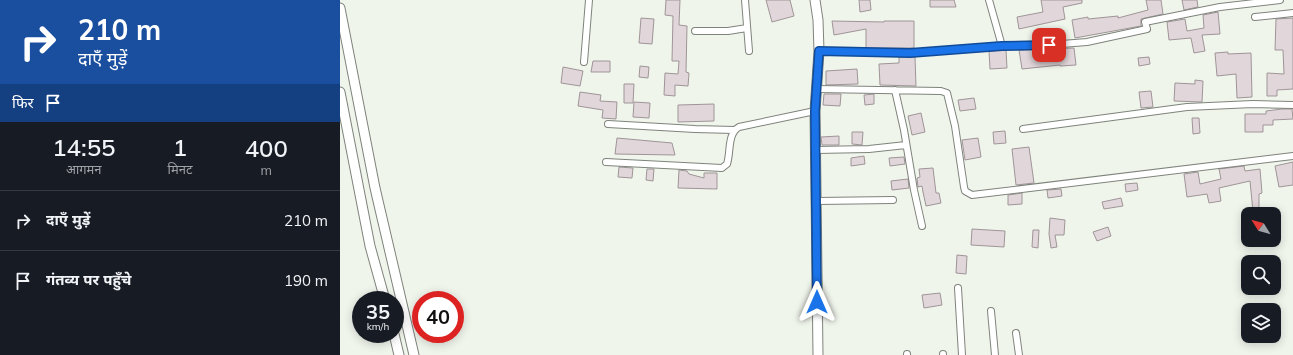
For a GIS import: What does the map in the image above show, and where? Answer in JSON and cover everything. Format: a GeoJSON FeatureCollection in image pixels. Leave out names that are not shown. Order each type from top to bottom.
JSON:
{"type":"FeatureCollection","features":[{"type":"Feature","properties":{"kind":"street"},"geometry":{"type":"LineString","coordinates":[[584,62],[589,0]]}},
{"type":"Feature","properties":{"kind":"street"},"geometry":{"type":"LineString","coordinates":[[744,0],[749,52]]}},
{"type":"Feature","properties":{"kind":"street"},"geometry":{"type":"LineString","coordinates":[[815,0],[818,20],[819,51],[815,111],[818,355]]}},
{"type":"Feature","properties":{"kind":"street"},"geometry":{"type":"LineString","coordinates":[[989,0],[1002,46]]}},
{"type":"Feature","properties":{"kind":"street"},"geometry":{"type":"LineString","coordinates":[[819,51],[910,53],[1002,46],[1036,46],[1087,42],[1147,29],[1145,22],[1220,7],[1280,0]]}},
{"type":"Feature","properties":{"kind":"street"},"geometry":{"type":"LineString","coordinates":[[340,8],[375,188],[414,355]]}},
{"type":"Feature","properties":{"kind":"street"},"geometry":{"type":"LineString","coordinates":[[1255,17],[1293,13]]}},
{"type":"Feature","properties":{"kind":"street"},"geometry":{"type":"LineString","coordinates":[[695,31],[728,31],[747,28]]}},
{"type":"Feature","properties":{"kind":"street"},"geometry":{"type":"LineString","coordinates":[[817,89],[941,91],[948,96],[955,126],[965,191],[972,195],[1293,156]]}},
{"type":"Feature","properties":{"kind":"street"},"geometry":{"type":"LineString","coordinates":[[894,90],[922,226]]}},
{"type":"Feature","properties":{"kind":"street"},"geometry":{"type":"LineString","coordinates":[[340,92],[370,246],[382,291]]}},
{"type":"Feature","properties":{"kind":"street"},"geometry":{"type":"LineString","coordinates":[[1023,129],[1187,107],[1253,104],[1293,105]]}},
{"type":"Feature","properties":{"kind":"street"},"geometry":{"type":"LineString","coordinates":[[608,124],[695,130],[734,130],[739,127],[815,111]]}},
{"type":"Feature","properties":{"kind":"street"},"geometry":{"type":"LineString","coordinates":[[606,162],[722,168],[727,164],[734,130]]}},
{"type":"Feature","properties":{"kind":"street"},"geometry":{"type":"LineString","coordinates":[[816,150],[869,149],[906,145]]}},
{"type":"Feature","properties":{"kind":"street"},"geometry":{"type":"LineString","coordinates":[[817,201],[893,200]]}},
{"type":"Feature","properties":{"kind":"street"},"geometry":{"type":"LineString","coordinates":[[958,288],[962,355]]}},
{"type":"Feature","properties":{"kind":"street"},"geometry":{"type":"LineString","coordinates":[[991,311],[995,355]]}},
{"type":"Feature","properties":{"kind":"street"},"geometry":{"type":"LineString","coordinates":[[1016,333],[1019,355]]}},
{"type":"Feature","properties":{"kind":"street"},"geometry":{"type":"LineString","coordinates":[[396,343],[399,355]]}},
{"type":"Feature","properties":{"kind":"building"},"geometry":{"type":"Polygon","coordinates":[[[666,0],[680,0],[679,25],[687,26],[686,72],[689,73],[688,86],[675,85],[675,96],[664,95],[665,73],[678,74],[679,61],[672,61],[673,16],[665,15],[666,0]]]}},
{"type":"Feature","properties":{"kind":"building"},"geometry":{"type":"Polygon","coordinates":[[[766,0],[790,0],[794,16],[772,22],[766,0]]]}},
{"type":"Feature","properties":{"kind":"building"},"geometry":{"type":"Polygon","coordinates":[[[859,0],[870,0],[871,10],[860,12],[859,0]]]}},
{"type":"Feature","properties":{"kind":"building"},"geometry":{"type":"Polygon","coordinates":[[[930,0],[954,0],[956,7],[930,7],[930,0]]]}},
{"type":"Feature","properties":{"kind":"building"},"geometry":{"type":"Polygon","coordinates":[[[1041,0],[1082,0],[1082,3],[1063,7],[1065,19],[1019,29],[1017,17],[1043,12],[1041,0]]]}},
{"type":"Feature","properties":{"kind":"building"},"geometry":{"type":"Polygon","coordinates":[[[1146,0],[1161,0],[1163,14],[1141,19],[1141,26],[1075,38],[1072,20],[1088,17],[1088,19],[1118,16],[1118,18],[1148,10],[1146,0]]]}},
{"type":"Feature","properties":{"kind":"building"},"geometry":{"type":"Polygon","coordinates":[[[1182,0],[1197,0],[1198,7],[1184,10],[1182,0]]]}},
{"type":"Feature","properties":{"kind":"building"},"geometry":{"type":"Polygon","coordinates":[[[1218,12],[1220,34],[1202,35],[1205,51],[1194,53],[1191,38],[1169,40],[1167,22],[1185,19],[1187,31],[1204,28],[1203,15],[1218,12]]]}},
{"type":"Feature","properties":{"kind":"building"},"geometry":{"type":"Polygon","coordinates":[[[641,18],[654,19],[652,44],[639,43],[641,18]]]}},
{"type":"Feature","properties":{"kind":"building"},"geometry":{"type":"Polygon","coordinates":[[[1293,18],[1293,89],[1277,90],[1277,96],[1267,96],[1267,73],[1284,74],[1283,50],[1275,50],[1276,19],[1293,18]]]}},
{"type":"Feature","properties":{"kind":"building"},"geometry":{"type":"Polygon","coordinates":[[[832,21],[914,21],[914,48],[866,48],[866,29],[834,35],[832,21]]]}},
{"type":"Feature","properties":{"kind":"building"},"geometry":{"type":"Polygon","coordinates":[[[1074,48],[1076,65],[1022,69],[1019,50],[1074,48]]]}},
{"type":"Feature","properties":{"kind":"building"},"geometry":{"type":"Polygon","coordinates":[[[1006,50],[1007,68],[990,69],[989,51],[1006,50]]]}},
{"type":"Feature","properties":{"kind":"building"},"geometry":{"type":"Polygon","coordinates":[[[1228,52],[1228,54],[1251,53],[1252,97],[1237,98],[1236,74],[1217,76],[1215,53],[1228,52]]]}},
{"type":"Feature","properties":{"kind":"building"},"geometry":{"type":"Polygon","coordinates":[[[899,57],[915,57],[916,86],[880,85],[879,64],[899,63],[899,57]]]}},
{"type":"Feature","properties":{"kind":"building"},"geometry":{"type":"Polygon","coordinates":[[[1149,57],[1150,64],[1139,66],[1138,58],[1149,57]]]}},
{"type":"Feature","properties":{"kind":"building"},"geometry":{"type":"Polygon","coordinates":[[[593,61],[610,61],[610,72],[591,72],[593,61]]]}},
{"type":"Feature","properties":{"kind":"building"},"geometry":{"type":"Polygon","coordinates":[[[640,66],[649,67],[648,78],[639,77],[640,66]]]}},
{"type":"Feature","properties":{"kind":"building"},"geometry":{"type":"Polygon","coordinates":[[[563,67],[583,71],[580,86],[561,83],[563,67]]]}},
{"type":"Feature","properties":{"kind":"building"},"geometry":{"type":"Polygon","coordinates":[[[857,69],[858,84],[826,85],[826,71],[857,69]]]}},
{"type":"Feature","properties":{"kind":"building"},"geometry":{"type":"Polygon","coordinates":[[[1195,80],[1203,81],[1202,102],[1174,101],[1175,83],[1195,84],[1195,80]]]}},
{"type":"Feature","properties":{"kind":"building"},"geometry":{"type":"Polygon","coordinates":[[[624,84],[634,84],[633,103],[624,103],[624,84]]]}},
{"type":"Feature","properties":{"kind":"building"},"geometry":{"type":"Polygon","coordinates":[[[1151,91],[1153,107],[1141,108],[1139,92],[1151,91]]]}},
{"type":"Feature","properties":{"kind":"building"},"geometry":{"type":"Polygon","coordinates":[[[580,92],[601,95],[600,101],[617,102],[616,119],[602,118],[603,110],[578,106],[580,92]]]}},
{"type":"Feature","properties":{"kind":"building"},"geometry":{"type":"Polygon","coordinates":[[[824,94],[841,94],[840,106],[823,105],[824,94]]]}},
{"type":"Feature","properties":{"kind":"building"},"geometry":{"type":"Polygon","coordinates":[[[874,94],[874,104],[865,105],[864,95],[874,94]]]}},
{"type":"Feature","properties":{"kind":"building"},"geometry":{"type":"Polygon","coordinates":[[[974,98],[976,109],[960,111],[958,100],[974,98]]]}},
{"type":"Feature","properties":{"kind":"building"},"geometry":{"type":"Polygon","coordinates":[[[634,102],[650,103],[649,118],[633,117],[634,102]]]}},
{"type":"Feature","properties":{"kind":"building"},"geometry":{"type":"Polygon","coordinates":[[[714,104],[714,121],[678,122],[678,105],[714,104]]]}},
{"type":"Feature","properties":{"kind":"building"},"geometry":{"type":"Polygon","coordinates":[[[1292,109],[1293,119],[1273,120],[1273,125],[1263,125],[1263,132],[1245,132],[1245,114],[1266,114],[1266,111],[1292,109]]]}},
{"type":"Feature","properties":{"kind":"building"},"geometry":{"type":"Polygon","coordinates":[[[921,113],[925,132],[912,135],[908,116],[921,113]]]}},
{"type":"Feature","properties":{"kind":"building"},"geometry":{"type":"Polygon","coordinates":[[[1192,118],[1199,118],[1200,133],[1193,134],[1192,118]]]}},
{"type":"Feature","properties":{"kind":"building"},"geometry":{"type":"Polygon","coordinates":[[[1005,131],[1006,143],[994,144],[993,132],[1005,131]]]}},
{"type":"Feature","properties":{"kind":"building"},"geometry":{"type":"Polygon","coordinates":[[[852,132],[863,132],[862,145],[852,144],[852,132]]]}},
{"type":"Feature","properties":{"kind":"building"},"geometry":{"type":"Polygon","coordinates":[[[839,136],[839,145],[822,145],[821,137],[839,136]]]}},
{"type":"Feature","properties":{"kind":"building"},"geometry":{"type":"Polygon","coordinates":[[[617,138],[672,143],[675,155],[615,154],[617,138]]]}},
{"type":"Feature","properties":{"kind":"building"},"geometry":{"type":"Polygon","coordinates":[[[978,138],[981,157],[965,160],[962,140],[978,138]]]}},
{"type":"Feature","properties":{"kind":"building"},"geometry":{"type":"Polygon","coordinates":[[[1029,147],[1034,183],[1016,185],[1012,149],[1029,147]]]}},
{"type":"Feature","properties":{"kind":"building"},"geometry":{"type":"Polygon","coordinates":[[[864,156],[865,164],[851,166],[851,158],[864,156]]]}},
{"type":"Feature","properties":{"kind":"building"},"geometry":{"type":"Polygon","coordinates":[[[904,157],[905,164],[890,166],[889,158],[904,157]]]}},
{"type":"Feature","properties":{"kind":"building"},"geometry":{"type":"Polygon","coordinates":[[[1293,162],[1293,185],[1279,187],[1275,166],[1293,162]]]}},
{"type":"Feature","properties":{"kind":"building"},"geometry":{"type":"Polygon","coordinates":[[[1244,166],[1245,171],[1260,169],[1262,193],[1259,194],[1259,207],[1253,207],[1250,181],[1219,188],[1221,201],[1209,203],[1207,194],[1187,197],[1184,174],[1198,172],[1200,184],[1221,179],[1219,169],[1244,166]]]}},
{"type":"Feature","properties":{"kind":"building"},"geometry":{"type":"Polygon","coordinates":[[[619,167],[633,168],[632,178],[618,177],[619,167]]]}},
{"type":"Feature","properties":{"kind":"building"},"geometry":{"type":"Polygon","coordinates":[[[933,168],[936,193],[939,193],[941,203],[926,206],[922,186],[918,187],[917,178],[920,177],[919,169],[933,168]]]}},
{"type":"Feature","properties":{"kind":"building"},"geometry":{"type":"Polygon","coordinates":[[[647,169],[654,169],[653,181],[646,180],[647,169]]]}},
{"type":"Feature","properties":{"kind":"building"},"geometry":{"type":"Polygon","coordinates":[[[679,170],[687,171],[689,174],[704,178],[704,173],[717,173],[717,189],[678,188],[679,170]]]}},
{"type":"Feature","properties":{"kind":"building"},"geometry":{"type":"Polygon","coordinates":[[[908,179],[909,188],[892,190],[891,181],[908,179]]]}},
{"type":"Feature","properties":{"kind":"building"},"geometry":{"type":"Polygon","coordinates":[[[1137,183],[1138,190],[1126,192],[1125,184],[1137,183]]]}},
{"type":"Feature","properties":{"kind":"building"},"geometry":{"type":"Polygon","coordinates":[[[1061,189],[1062,196],[1048,198],[1047,190],[1061,189]]]}},
{"type":"Feature","properties":{"kind":"building"},"geometry":{"type":"Polygon","coordinates":[[[1022,193],[1022,204],[1008,205],[1008,195],[1022,193]]]}},
{"type":"Feature","properties":{"kind":"building"},"geometry":{"type":"Polygon","coordinates":[[[1121,198],[1123,206],[1104,209],[1102,202],[1121,198]]]}},
{"type":"Feature","properties":{"kind":"building"},"geometry":{"type":"Polygon","coordinates":[[[1050,218],[1065,220],[1064,235],[1055,235],[1057,247],[1051,248],[1049,234],[1050,218]]]}},
{"type":"Feature","properties":{"kind":"building"},"geometry":{"type":"Polygon","coordinates":[[[1108,227],[1111,236],[1097,241],[1093,232],[1108,227]]]}},
{"type":"Feature","properties":{"kind":"building"},"geometry":{"type":"Polygon","coordinates":[[[972,229],[1005,231],[1004,247],[971,245],[972,229]]]}},
{"type":"Feature","properties":{"kind":"building"},"geometry":{"type":"Polygon","coordinates":[[[1033,230],[1039,230],[1038,248],[1032,247],[1033,230]]]}},
{"type":"Feature","properties":{"kind":"building"},"geometry":{"type":"Polygon","coordinates":[[[957,255],[967,256],[966,274],[956,273],[957,255]]]}},
{"type":"Feature","properties":{"kind":"building"},"geometry":{"type":"Polygon","coordinates":[[[940,293],[942,305],[924,308],[922,295],[940,293]]]}},
{"type":"Feature","properties":{"kind":"route"},"geometry":{"type":"LineString","coordinates":[[817,302],[815,111],[819,51],[910,53],[1002,46],[1020,47],[1049,45]]}}]}
